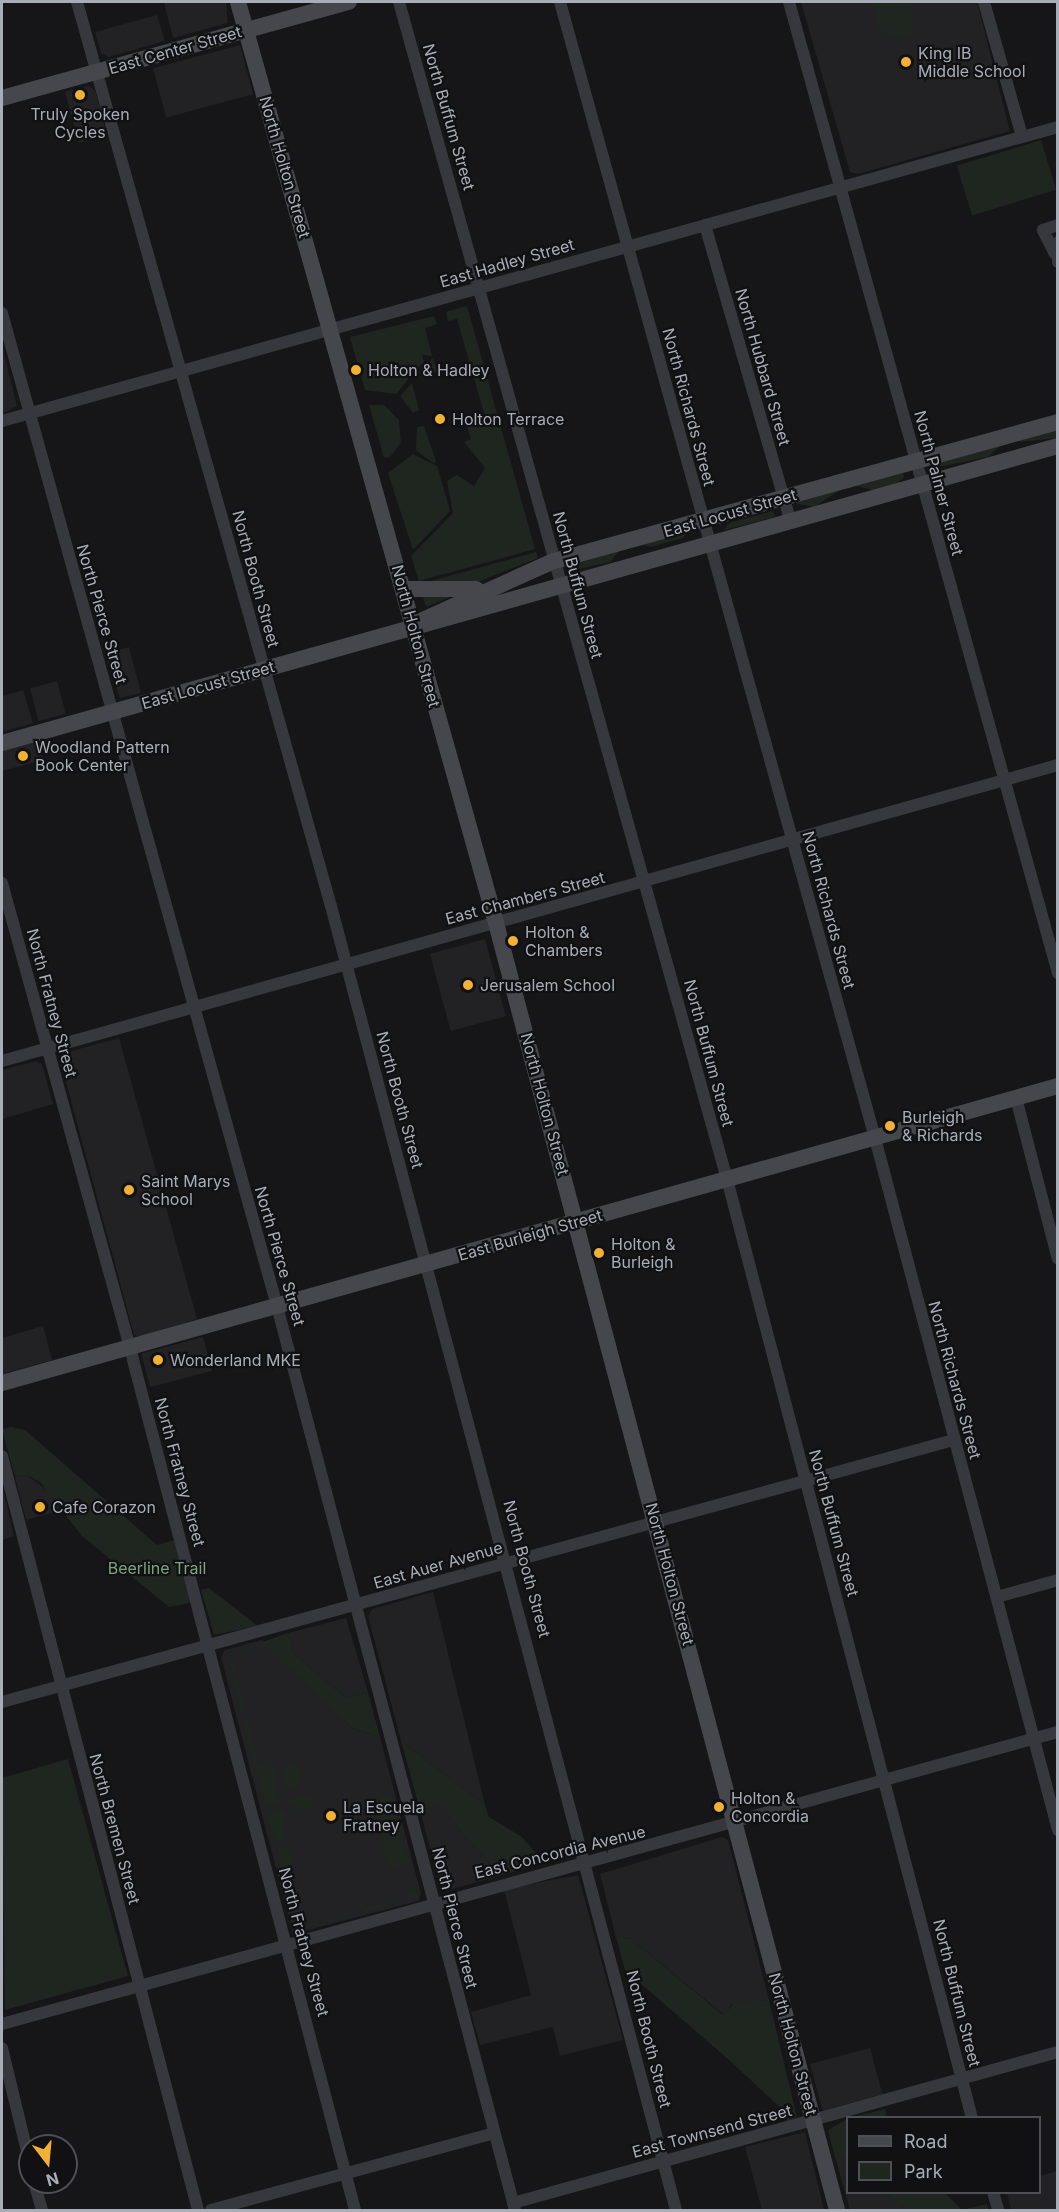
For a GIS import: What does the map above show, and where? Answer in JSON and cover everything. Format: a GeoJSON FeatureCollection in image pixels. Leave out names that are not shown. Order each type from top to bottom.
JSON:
{"type":"FeatureCollection","features":[{"type":"Feature","properties":{"kind":"main road","name":"North Holton Street"},"geometry":{"type":"LineString","coordinates":[[238,2],[496,923],[656,1520],[837,2211]]}},
{"type":"Feature","properties":{"kind":"main road","name":"East Center Street"},"geometry":{"type":"LineString","coordinates":[[2,98],[349,2]]}},
{"type":"Feature","properties":{"kind":"main road","name":"East Locust Street"},"geometry":{"type":"LineString","coordinates":[[413,626],[425,615],[554,561],[1058,422]]}},
{"type":"Feature","properties":{"kind":"main road","name":"East Locust Street"},"geometry":{"type":"LineString","coordinates":[[2,743],[264,670],[560,583],[1058,446]]}},
{"type":"Feature","properties":{"kind":"main road"},"geometry":{"type":"LineString","coordinates":[[403,589],[488,588]]}},
{"type":"Feature","properties":{"kind":"main road","name":"East Burleigh Street"},"geometry":{"type":"LineString","coordinates":[[2,1383],[1058,1086]]}},
{"type":"Feature","properties":{"kind":"street","name":"North Booth Street"},"geometry":{"type":"LineString","coordinates":[[77,2],[428,1263],[509,1562],[676,2211]]}},
{"type":"Feature","properties":{"kind":"street","name":"North Buffum Street"},"geometry":{"type":"LineString","coordinates":[[399,2],[727,1179],[972,2116]]}},
{"type":"Feature","properties":{"kind":"street","name":"North Richards Street"},"geometry":{"type":"LineString","coordinates":[[560,2],[875,1138],[953,1440],[1058,1830]]}},
{"type":"Feature","properties":{"kind":"street","name":"North Palmer Street"},"geometry":{"type":"LineString","coordinates":[[789,2],[1058,973]]}},
{"type":"Feature","properties":{"kind":"street"},"geometry":{"type":"LineString","coordinates":[[984,2],[1022,136]]}},
{"type":"Feature","properties":{"kind":"street","name":"East Hadley Street"},"geometry":{"type":"LineString","coordinates":[[2,421],[181,369],[330,330],[1058,126]]}},
{"type":"Feature","properties":{"kind":"street","name":"North Hubbard Street"},"geometry":{"type":"LineString","coordinates":[[705,225],[790,519]]}},
{"type":"Feature","properties":{"kind":"street"},"geometry":{"type":"LineString","coordinates":[[1057,253],[1043,230],[1058,225]]}},
{"type":"Feature","properties":{"kind":"street","name":"North Pierce Street"},"geometry":{"type":"LineString","coordinates":[[2,314],[277,1306],[514,2207]]}},
{"type":"Feature","properties":{"kind":"street","name":"East Chambers Street"},"geometry":{"type":"LineString","coordinates":[[2,1061],[794,841],[1058,765]]}},
{"type":"Feature","properties":{"kind":"street","name":"North Fratney Street"},"geometry":{"type":"LineString","coordinates":[[2,883],[130,1347],[288,1945],[355,2211]]}},
{"type":"Feature","properties":{"kind":"street"},"geometry":{"type":"LineString","coordinates":[[1016,1098],[1058,1259]]}},
{"type":"Feature","properties":{"kind":"street","name":"East Auer Avenue"},"geometry":{"type":"LineString","coordinates":[[2,1702],[953,1440]]}},
{"type":"Feature","properties":{"kind":"street","name":"North Bremen Street"},"geometry":{"type":"LineString","coordinates":[[2,1456],[59,1686],[141,1986],[198,2211]]}},
{"type":"Feature","properties":{"kind":"street"},"geometry":{"type":"LineString","coordinates":[[997,1597],[1058,1580]]}},
{"type":"Feature","properties":{"kind":"street","name":"East Concordia Avenue"},"geometry":{"type":"LineString","coordinates":[[2,2025],[1058,1732]]}},
{"type":"Feature","properties":{"kind":"street"},"geometry":{"type":"LineString","coordinates":[[2,2048],[23,2134]]}},
{"type":"Feature","properties":{"kind":"street","name":"East Townsend Street"},"geometry":{"type":"LineString","coordinates":[[514,2207],[663,2162],[1058,2052]]}},
{"type":"Feature","properties":{"kind":"street"},"geometry":{"type":"LineString","coordinates":[[211,2211],[494,2133]]}},
{"type":"Feature","properties":{"kind":"street"},"geometry":{"type":"LineString","coordinates":[[37,2194],[42,2211]]}},
{"type":"Feature","properties":{"kind":"street"},"geometry":{"type":"LineString","coordinates":[[993,2194],[998,2211]]}},
{"type":"Feature","properties":{"kind":"shaded area"},"geometry":{"type":"Polygon","coordinates":[[[226,2],[228,23],[173,38],[164,3],[226,2]]]}},
{"type":"Feature","properties":{"kind":"shaded area","name":"King IB Middle School"},"geometry":{"type":"Polygon","coordinates":[[[801,2],[977,2],[1010,131],[858,174],[850,172],[801,2]]]}},
{"type":"Feature","properties":{"kind":"shaded area"},"geometry":{"type":"Polygon","coordinates":[[[157,15],[165,41],[109,57],[101,53],[95,32],[157,15]]]}},
{"type":"Feature","properties":{"kind":"shaded area"},"geometry":{"type":"Polygon","coordinates":[[[240,45],[253,94],[166,118],[153,68],[240,45]]]}},
{"type":"Feature","properties":{"kind":"shaded area"},"geometry":{"type":"Polygon","coordinates":[[[88,86],[95,90],[107,135],[79,143],[65,92],[88,86]]]}},
{"type":"Feature","properties":{"kind":"shaded area"},"geometry":{"type":"Polygon","coordinates":[[[2,346],[17,406],[2,414],[2,346]]]}},
{"type":"Feature","properties":{"kind":"shaded area"},"geometry":{"type":"Polygon","coordinates":[[[129,647],[141,693],[120,698],[105,654],[129,647]]]}},
{"type":"Feature","properties":{"kind":"shaded area"},"geometry":{"type":"Polygon","coordinates":[[[57,681],[66,714],[39,721],[30,688],[57,681]]]}},
{"type":"Feature","properties":{"kind":"shaded area"},"geometry":{"type":"Polygon","coordinates":[[[23,690],[33,723],[2,732],[2,696],[23,690]]]}},
{"type":"Feature","properties":{"kind":"shaded area"},"geometry":{"type":"Polygon","coordinates":[[[38,740],[43,760],[2,771],[2,750],[38,740]]]}},
{"type":"Feature","properties":{"kind":"shaded area","name":"Jerusalem School"},"geometry":{"type":"Polygon","coordinates":[[[485,939],[506,1016],[451,1031],[430,954],[485,939]]]}},
{"type":"Feature","properties":{"kind":"shaded area","name":"Saint Marys School"},"geometry":{"type":"Polygon","coordinates":[[[119,1038],[197,1319],[142,1337],[134,1335],[60,1060],[64,1053],[119,1038]]]}},
{"type":"Feature","properties":{"kind":"shaded area"},"geometry":{"type":"Polygon","coordinates":[[[36,1061],[42,1064],[53,1104],[2,1119],[2,1070],[36,1061]]]}},
{"type":"Feature","properties":{"kind":"shaded area"},"geometry":{"type":"Polygon","coordinates":[[[43,1326],[52,1360],[2,1374],[2,1338],[43,1326]]]}},
{"type":"Feature","properties":{"kind":"shaded area"},"geometry":{"type":"Polygon","coordinates":[[[203,1337],[212,1371],[150,1387],[141,1354],[203,1337]]]}},
{"type":"Feature","properties":{"kind":"shaded area"},"geometry":{"type":"Polygon","coordinates":[[[27,1475],[58,1499],[59,1511],[26,1520],[15,1477],[27,1475]]]}},
{"type":"Feature","properties":{"kind":"shaded area"},"geometry":{"type":"Polygon","coordinates":[[[2,1485],[14,1536],[2,1540],[2,1485]]]}},
{"type":"Feature","properties":{"kind":"shaded area"},"geometry":{"type":"Polygon","coordinates":[[[433,1592],[485,1805],[401,1741],[368,1616],[372,1609],[433,1592]]]}},
{"type":"Feature","properties":{"kind":"shaded area"},"geometry":{"type":"Polygon","coordinates":[[[346,1618],[368,1692],[346,1698],[294,1654],[288,1633],[346,1618]]]}},
{"type":"Feature","properties":{"kind":"shaded area","name":"La Escuela Fratney"},"geometry":{"type":"Polygon","coordinates":[[[262,1640],[352,1728],[380,1737],[421,1894],[418,1901],[293,1934],[221,1657],[225,1650],[262,1640]]]}},
{"type":"Feature","properties":{"kind":"shaded area"},"geometry":{"type":"Polygon","coordinates":[[[442,1804],[468,1841],[503,1875],[441,1892],[420,1810],[442,1804]]]}},
{"type":"Feature","properties":{"kind":"shaded area"},"geometry":{"type":"Polygon","coordinates":[[[722,1837],[728,1840],[769,2000],[731,2005],[724,2015],[631,1939],[616,1937],[600,1874],[722,1837]]]}},
{"type":"Feature","properties":{"kind":"shaded area"},"geometry":{"type":"Polygon","coordinates":[[[578,1875],[623,2040],[560,2056],[553,2027],[480,2045],[471,2012],[531,1995],[504,1889],[578,1875]]]}},
{"type":"Feature","properties":{"kind":"shaded area"},"geometry":{"type":"Polygon","coordinates":[[[870,2048],[882,2094],[823,2110],[810,2064],[870,2048]]]}},
{"type":"Feature","properties":{"kind":"shaded area"},"geometry":{"type":"Polygon","coordinates":[[[805,2132],[824,2210],[762,2210],[745,2147],[805,2132]]]}},
{"type":"Feature","properties":{"kind":"shaded area"},"geometry":{"type":"Polygon","coordinates":[[[833,2150],[846,2160],[846,2194],[887,2194],[908,2210],[850,2210],[833,2150]]]}},
{"type":"Feature","properties":{"kind":"shaded area"},"geometry":{"type":"Polygon","coordinates":[[[1057,2171],[1057,2210],[1011,2210],[1007,2194],[1041,2194],[1041,2176],[1057,2171]]]}},
{"type":"Feature","properties":{"kind":"green space"},"geometry":{"type":"Polygon","coordinates":[[[872,2],[913,2],[913,31],[903,38],[888,37],[879,26],[872,2]]]}},
{"type":"Feature","properties":{"kind":"green space"},"geometry":{"type":"Polygon","coordinates":[[[1041,140],[1056,190],[972,215],[957,166],[1041,140]]]}},
{"type":"Feature","properties":{"kind":"green space"},"geometry":{"type":"Polygon","coordinates":[[[467,306],[535,549],[419,581],[411,556],[453,513],[447,481],[457,475],[474,486],[485,468],[464,442],[471,439],[467,427],[486,420],[457,319],[448,321],[446,312],[467,306]]]}},
{"type":"Feature","properties":{"kind":"green space"},"geometry":{"type":"Polygon","coordinates":[[[434,316],[437,324],[425,328],[432,356],[422,355],[425,366],[433,358],[437,371],[430,374],[421,364],[396,394],[365,390],[350,337],[434,316]]]}},
{"type":"Feature","properties":{"kind":"green space"},"geometry":{"type":"Polygon","coordinates":[[[412,383],[419,410],[413,413],[400,396],[412,383]]]}},
{"type":"Feature","properties":{"kind":"green space"},"geometry":{"type":"Polygon","coordinates":[[[369,405],[384,405],[399,420],[401,443],[390,457],[384,458],[369,405]]]}},
{"type":"Feature","properties":{"kind":"green space"},"geometry":{"type":"Polygon","coordinates":[[[1057,425],[1057,438],[1019,442],[1024,436],[1057,425]]]}},
{"type":"Feature","properties":{"kind":"green space"},"geometry":{"type":"Polygon","coordinates":[[[424,426],[436,461],[433,463],[416,450],[417,427],[424,426]]]}},
{"type":"Feature","properties":{"kind":"green space"},"geometry":{"type":"Polygon","coordinates":[[[1000,446],[988,457],[938,467],[937,462],[1000,446]]]}},
{"type":"Feature","properties":{"kind":"green space"},"geometry":{"type":"Polygon","coordinates":[[[413,454],[437,466],[450,511],[413,550],[388,473],[413,454]]]}},
{"type":"Feature","properties":{"kind":"green space"},"geometry":{"type":"Polygon","coordinates":[[[903,473],[904,478],[895,484],[873,490],[856,486],[903,473]]]}},
{"type":"Feature","properties":{"kind":"green space"},"geometry":{"type":"Polygon","coordinates":[[[840,490],[814,507],[794,503],[840,490]]]}},
{"type":"Feature","properties":{"kind":"green space"},"geometry":{"type":"Polygon","coordinates":[[[773,511],[775,517],[724,530],[729,523],[773,511]]]}},
{"type":"Feature","properties":{"kind":"green space"},"geometry":{"type":"Polygon","coordinates":[[[690,530],[683,538],[651,547],[640,544],[690,530]]]}},
{"type":"Feature","properties":{"kind":"green space"},"geometry":{"type":"Polygon","coordinates":[[[621,549],[610,562],[574,570],[577,560],[621,549]]]}},
{"type":"Feature","properties":{"kind":"green space"},"geometry":{"type":"Polygon","coordinates":[[[536,552],[538,558],[480,581],[420,584],[536,552]]]}},
{"type":"Feature","properties":{"kind":"green space"},"geometry":{"type":"Polygon","coordinates":[[[423,597],[450,597],[426,607],[423,597]]]}},
{"type":"Feature","properties":{"kind":"green space","name":"Beerline Trail"},"geometry":{"type":"Polygon","coordinates":[[[11,1427],[25,1430],[157,1545],[174,1540],[190,1603],[169,1607],[82,1536],[40,1482],[27,1475],[15,1477],[2,1429],[11,1427]]]}},
{"type":"Feature","properties":{"kind":"green space","name":"Beerline Trail"},"geometry":{"type":"Polygon","coordinates":[[[209,1588],[258,1626],[214,1635],[201,1590],[209,1588]]]}},
{"type":"Feature","properties":{"kind":"green space"},"geometry":{"type":"Polygon","coordinates":[[[288,1633],[294,1654],[346,1698],[368,1692],[380,1737],[352,1728],[263,1644],[231,1656],[245,1708],[240,1709],[228,1654],[288,1633]]]}},
{"type":"Feature","properties":{"kind":"green space"},"geometry":{"type":"Polygon","coordinates":[[[246,1715],[259,1762],[272,1759],[280,1804],[266,1808],[242,1716],[246,1715]]]}},
{"type":"Feature","properties":{"kind":"green space"},"geometry":{"type":"Polygon","coordinates":[[[401,1741],[485,1805],[489,1817],[522,1837],[544,1863],[503,1875],[468,1841],[442,1805],[420,1810],[401,1741]]]}},
{"type":"Feature","properties":{"kind":"green space"},"geometry":{"type":"Polygon","coordinates":[[[68,1759],[128,1976],[5,2010],[2,1778],[68,1759]]]}},
{"type":"Feature","properties":{"kind":"green space"},"geometry":{"type":"Polygon","coordinates":[[[289,1763],[301,1771],[299,1788],[286,1788],[283,1772],[289,1763]]]}},
{"type":"Feature","properties":{"kind":"green space"},"geometry":{"type":"Polygon","coordinates":[[[310,1794],[314,1807],[299,1811],[285,1800],[310,1794]]]}},
{"type":"Feature","properties":{"kind":"green space"},"geometry":{"type":"Polygon","coordinates":[[[391,1795],[409,1864],[389,1869],[371,1800],[391,1795]]]}},
{"type":"Feature","properties":{"kind":"green space"},"geometry":{"type":"Polygon","coordinates":[[[285,1810],[286,1839],[275,1842],[267,1812],[285,1810]]]}},
{"type":"Feature","properties":{"kind":"green space"},"geometry":{"type":"Polygon","coordinates":[[[288,1845],[294,1870],[283,1873],[277,1847],[288,1845]]]}},
{"type":"Feature","properties":{"kind":"green space"},"geometry":{"type":"Polygon","coordinates":[[[288,1877],[302,1925],[355,1914],[298,1930],[288,1877]]]}},
{"type":"Feature","properties":{"kind":"green space"},"geometry":{"type":"Polygon","coordinates":[[[415,1888],[418,1896],[364,1913],[361,1909],[359,1898],[366,1908],[408,1898],[408,1889],[415,1888]]]}},
{"type":"Feature","properties":{"kind":"green space"},"geometry":{"type":"Polygon","coordinates":[[[616,1937],[631,1939],[723,2015],[735,2002],[769,2000],[797,2117],[787,2121],[785,2112],[728,2059],[625,1970],[616,1937]]]}},
{"type":"Feature","properties":{"kind":"green space"},"geometry":{"type":"Polygon","coordinates":[[[885,2109],[887,2116],[857,2116],[885,2109]]]}},
{"type":"Feature","properties":{"kind":"green space"},"geometry":{"type":"Polygon","coordinates":[[[846,2120],[846,2160],[833,2150],[828,2130],[846,2120]]]}},
{"type":"Feature","properties":{"kind":"green space"},"geometry":{"type":"Polygon","coordinates":[[[887,2194],[946,2194],[962,2210],[908,2210],[887,2194]]]}},
{"type":"Feature","properties":{"kind":"green space"},"geometry":{"type":"Polygon","coordinates":[[[987,2204],[989,2210],[962,2210],[987,2204]]]}},
{"type":"Feature","properties":{"kind":"place","name":"King IB Middle School"},"geometry":{"type":"Point","coordinates":[906,62]}},
{"type":"Feature","properties":{"kind":"place","name":"Truly Spoken Cycles"},"geometry":{"type":"Point","coordinates":[80,95]}},
{"type":"Feature","properties":{"kind":"place","name":"Holton & Hadley"},"geometry":{"type":"Point","coordinates":[356,370]}},
{"type":"Feature","properties":{"kind":"place","name":"Holton Terrace"},"geometry":{"type":"Point","coordinates":[440,419]}},
{"type":"Feature","properties":{"kind":"place","name":"Woodland Pattern Book Center"},"geometry":{"type":"Point","coordinates":[23,756]}},
{"type":"Feature","properties":{"kind":"place","name":"Holton & Chambers"},"geometry":{"type":"Point","coordinates":[513,941]}},
{"type":"Feature","properties":{"kind":"place","name":"Jerusalem School"},"geometry":{"type":"Point","coordinates":[468,985]}},
{"type":"Feature","properties":{"kind":"place","name":"Burleigh & Richards"},"geometry":{"type":"Point","coordinates":[890,1126]}},
{"type":"Feature","properties":{"kind":"place","name":"Saint Marys School"},"geometry":{"type":"Point","coordinates":[129,1190]}},
{"type":"Feature","properties":{"kind":"place","name":"Holton & Burleigh"},"geometry":{"type":"Point","coordinates":[599,1253]}},
{"type":"Feature","properties":{"kind":"place","name":"Wonderland MKE"},"geometry":{"type":"Point","coordinates":[158,1360]}},
{"type":"Feature","properties":{"kind":"place","name":"Cafe Corazon"},"geometry":{"type":"Point","coordinates":[40,1507]}},
{"type":"Feature","properties":{"kind":"place","name":"Holton & Concordia"},"geometry":{"type":"Point","coordinates":[719,1807]}},
{"type":"Feature","properties":{"kind":"place","name":"La Escuela Fratney"},"geometry":{"type":"Point","coordinates":[331,1816]}}]}
